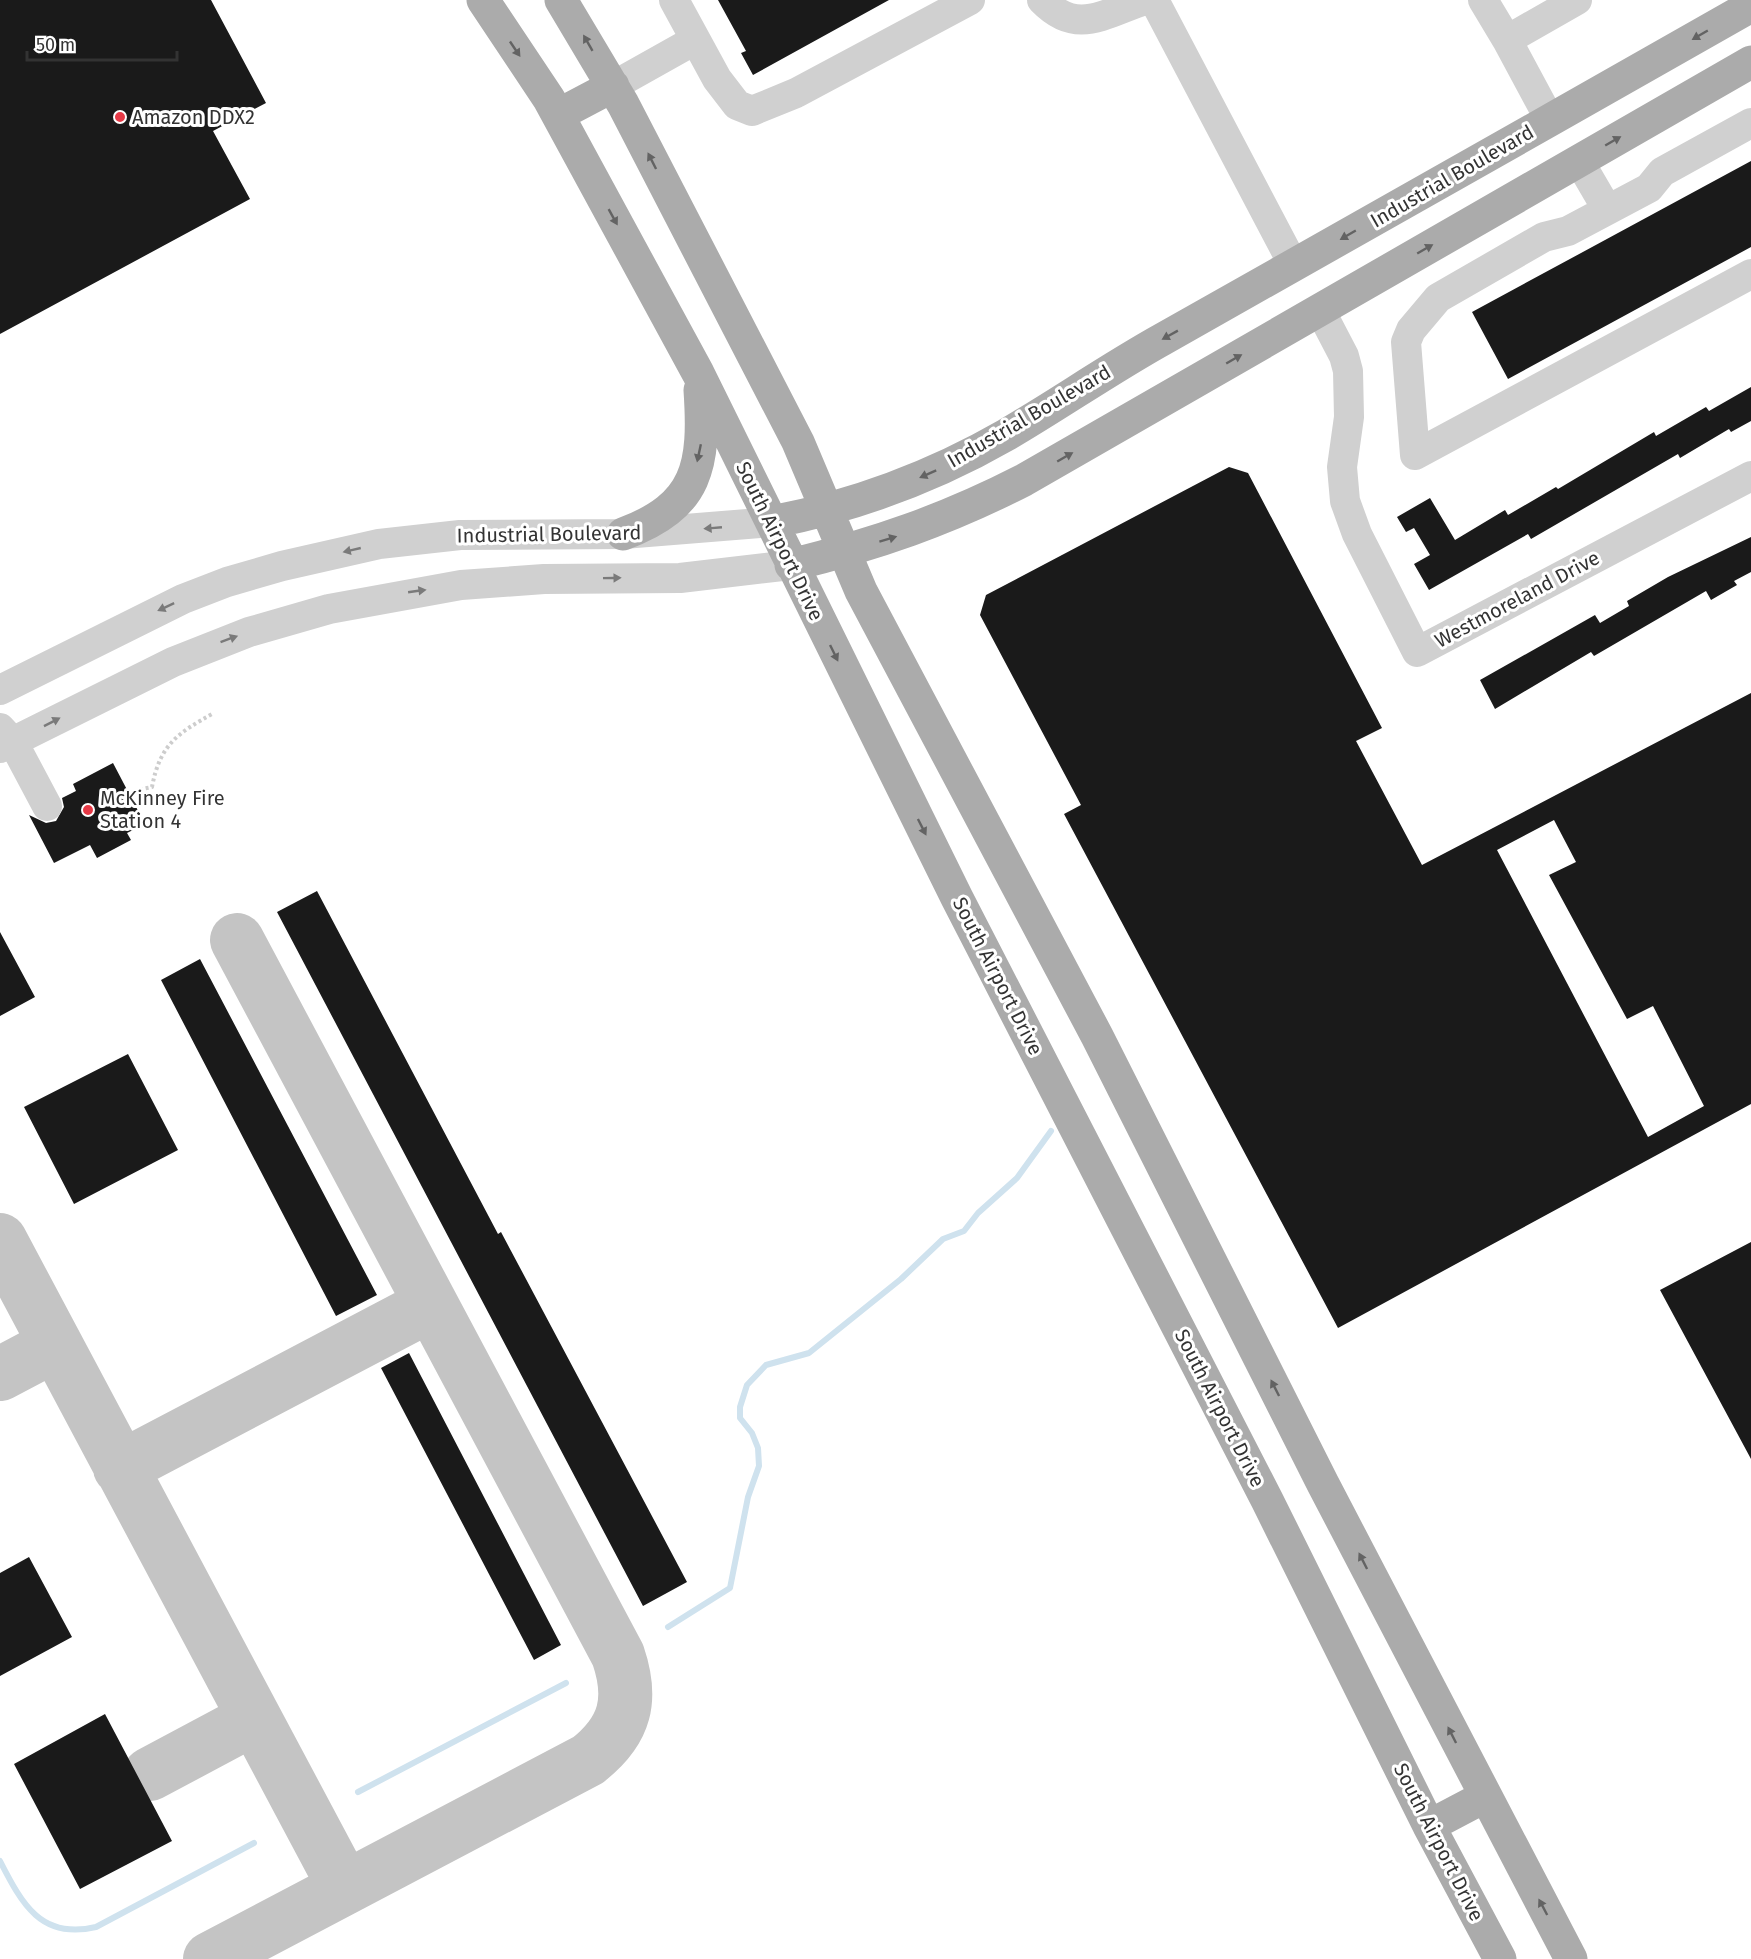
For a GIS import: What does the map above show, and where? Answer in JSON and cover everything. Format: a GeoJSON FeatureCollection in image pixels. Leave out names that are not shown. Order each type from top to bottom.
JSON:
{"type":"FeatureCollection","features":[{"type":"Feature","properties":{"kind":"main road","name":"South Airport Drive"},"geometry":{"type":"LineString","coordinates":[[483,0],[558,115],[698,374],[957,897],[1267,1500],[1429,1826],[1500,1959]]}},
{"type":"Feature","properties":{"kind":"main road"},"geometry":{"type":"LineString","coordinates":[[561,0],[613,86],[798,442],[861,591],[1097,1036],[1484,1797],[1571,1959]]}},
{"type":"Feature","properties":{"kind":"main road","name":"Industrial Boulevard"},"geometry":{"type":"LineString","coordinates":[[772,522],[828,510],[902,485],[986,446],[1112,368],[1751,6]]}},
{"type":"Feature","properties":{"kind":"main road"},"geometry":{"type":"LineString","coordinates":[[791,565],[846,552],[935,522],[985,500],[1047,467],[1751,62]]}},
{"type":"Feature","properties":{"kind":"main road"},"geometry":{"type":"LineString","coordinates":[[558,115],[613,86]]}},
{"type":"Feature","properties":{"kind":"main road"},"geometry":{"type":"LineString","coordinates":[[1294,266],[1320,310]]}},
{"type":"Feature","properties":{"kind":"main road"},"geometry":{"type":"LineString","coordinates":[[623,534],[663,516],[686,492],[694,473],[702,432],[698,374]]}},
{"type":"Feature","properties":{"kind":"main road"},"geometry":{"type":"LineString","coordinates":[[1429,1826],[1484,1797]]}},
{"type":"Feature","properties":{"kind":"street"},"geometry":{"type":"LineString","coordinates":[[674,0],[717,79],[737,105],[752,111],[796,93],[970,0]]}},
{"type":"Feature","properties":{"kind":"street"},"geometry":{"type":"LineString","coordinates":[[1042,0],[1056,14],[1079,22],[1145,0]]}},
{"type":"Feature","properties":{"kind":"street"},"geometry":{"type":"LineString","coordinates":[[1154,0],[1294,266]]}},
{"type":"Feature","properties":{"kind":"street"},"geometry":{"type":"LineString","coordinates":[[1483,0],[1550,120]]}},
{"type":"Feature","properties":{"kind":"street"},"geometry":{"type":"LineString","coordinates":[[1507,40],[1577,0]]}},
{"type":"Feature","properties":{"kind":"street"},"geometry":{"type":"LineString","coordinates":[[613,86],[695,40]]}},
{"type":"Feature","properties":{"kind":"street"},"geometry":{"type":"LineString","coordinates":[[1751,123],[1662,172],[1649,188],[1606,209],[1569,231],[1544,237],[1438,298],[1424,313],[1406,342],[1410,366],[1415,455],[1751,274]]}},
{"type":"Feature","properties":{"kind":"street"},"geometry":{"type":"LineString","coordinates":[[1579,161],[1606,209]]}},
{"type":"Feature","properties":{"kind":"street","name":"Westmoreland Drive"},"geometry":{"type":"LineString","coordinates":[[1320,310],[1344,356],[1348,371],[1349,417],[1342,467],[1345,501],[1357,534],[1417,652],[1751,476]]}},
{"type":"Feature","properties":{"kind":"street","name":"Industrial Boulevard"},"geometry":{"type":"LineString","coordinates":[[0,690],[183,599],[227,582],[282,566],[379,544],[428,537],[511,533],[623,534],[772,522]]}},
{"type":"Feature","properties":{"kind":"street"},"geometry":{"type":"LineString","coordinates":[[47,806],[4,739],[173,662],[249,632],[329,609],[461,585],[544,579],[680,578],[791,565]]}},
{"type":"Feature","properties":{"kind":"path"},"geometry":{"type":"LineString","coordinates":[[128,792],[152,787],[158,763],[172,740],[185,729],[214,713]]}},
{"type":"Feature","properties":{"kind":"building","name":"Amazon DDX2"},"geometry":{"type":"Polygon","coordinates":[[[0,0],[211,0],[266,103],[213,131],[250,199],[0,334],[0,0]]]}},
{"type":"Feature","properties":{"kind":"building"},"geometry":{"type":"Polygon","coordinates":[[[718,0],[889,0],[753,75],[741,53],[746,51],[718,0]]]}},
{"type":"Feature","properties":{"kind":"building"},"geometry":{"type":"Polygon","coordinates":[[[1751,161],[1751,247],[1508,379],[1472,312],[1751,161]]]}},
{"type":"Feature","properties":{"kind":"building"},"geometry":{"type":"Polygon","coordinates":[[[1751,387],[1751,421],[1731,432],[1729,429],[1680,458],[1678,454],[1531,539],[1528,534],[1429,590],[1414,564],[1430,555],[1414,528],[1406,532],[1397,517],[1430,498],[1455,540],[1505,510],[1508,515],[1556,487],[1558,489],[1654,432],[1656,436],[1706,407],[1709,411],[1751,387]]]}},
{"type":"Feature","properties":{"kind":"building"},"geometry":{"type":"Polygon","coordinates":[[[1229,467],[1248,473],[1382,728],[1356,741],[1422,865],[1751,693],[1751,1104],[1338,1328],[1064,814],[1081,805],[980,615],[986,595],[1229,467]],[[1554,820],[1497,850],[1648,1137],[1704,1106],[1653,1006],[1627,1019],[1549,875],[1576,862],[1554,820]]]}},
{"type":"Feature","properties":{"kind":"building"},"geometry":{"type":"Polygon","coordinates":[[[1751,537],[1751,572],[1734,581],[1737,585],[1711,600],[1706,591],[1594,656],[1591,652],[1495,709],[1480,680],[1595,615],[1600,623],[1629,606],[1627,601],[1668,577],[1751,537]]]}},
{"type":"Feature","properties":{"kind":"building","name":"McKinney Fire Station 4"},"geometry":{"type":"Polygon","coordinates":[[[113,763],[145,824],[127,833],[131,840],[97,858],[90,845],[54,863],[29,815],[46,823],[56,821],[64,807],[62,798],[76,791],[73,784],[113,763]]]}},
{"type":"Feature","properties":{"kind":"building"},"geometry":{"type":"Polygon","coordinates":[[[317,891],[498,1234],[501,1232],[687,1582],[643,1606],[277,912],[317,891]]]}},
{"type":"Feature","properties":{"kind":"building"},"geometry":{"type":"Polygon","coordinates":[[[0,932],[35,997],[0,1016],[0,932]]]}},
{"type":"Feature","properties":{"kind":"building"},"geometry":{"type":"Polygon","coordinates":[[[200,959],[377,1295],[336,1316],[161,980],[200,959]]]}},
{"type":"Feature","properties":{"kind":"building"},"geometry":{"type":"Polygon","coordinates":[[[128,1054],[178,1150],[74,1204],[24,1107],[128,1054]]]}},
{"type":"Feature","properties":{"kind":"building"},"geometry":{"type":"Polygon","coordinates":[[[1751,1242],[1751,1459],[1660,1290],[1751,1242]]]}},
{"type":"Feature","properties":{"kind":"building"},"geometry":{"type":"Polygon","coordinates":[[[409,1353],[561,1645],[534,1660],[381,1368],[409,1353]]]}},
{"type":"Feature","properties":{"kind":"building"},"geometry":{"type":"Polygon","coordinates":[[[29,1557],[72,1637],[0,1676],[0,1573],[29,1557]]]}},
{"type":"Feature","properties":{"kind":"building"},"geometry":{"type":"Polygon","coordinates":[[[105,1714],[172,1841],[80,1889],[14,1764],[105,1714]]]}},
{"type":"Feature","properties":{"kind":"waterway"},"geometry":{"type":"LineString","coordinates":[[668,1627],[730,1588],[748,1497],[759,1466],[758,1448],[752,1433],[740,1418],[740,1407],[747,1385],[766,1365],[809,1353],[901,1279],[943,1239],[964,1231],[978,1213],[1017,1178],[1051,1131]]}},
{"type":"Feature","properties":{"kind":"waterway"},"geometry":{"type":"LineString","coordinates":[[358,1792],[566,1683]]}},
{"type":"Feature","properties":{"kind":"waterway"},"geometry":{"type":"LineString","coordinates":[[0,1861],[17,1891],[36,1915],[47,1923],[77,1930],[96,1927],[254,1843]]}},
{"type":"Feature","properties":{"kind":"taxiway"},"geometry":{"type":"LineString","coordinates":[[210,1959],[588,1760],[611,1737],[623,1713],[625,1700],[623,1671],[618,1655],[237,940]]}},
{"type":"Feature","properties":{"kind":"taxiway"},"geometry":{"type":"LineString","coordinates":[[0,1240],[345,1888]]}},
{"type":"Feature","properties":{"kind":"taxiway"},"geometry":{"type":"LineString","coordinates":[[120,1468],[430,1305]]}},
{"type":"Feature","properties":{"kind":"taxiway"},"geometry":{"type":"LineString","coordinates":[[0,1374],[55,1345]]}},
{"type":"Feature","properties":{"kind":"taxiway"},"geometry":{"type":"LineString","coordinates":[[150,1774],[253,1719]]}},
{"type":"Feature","properties":{"kind":"place","name":"Amazon DDX2"},"geometry":{"type":"Point","coordinates":[120,117]}},
{"type":"Feature","properties":{"kind":"place","name":"McKinney Fire Station 4"},"geometry":{"type":"Point","coordinates":[88,810]}}]}
